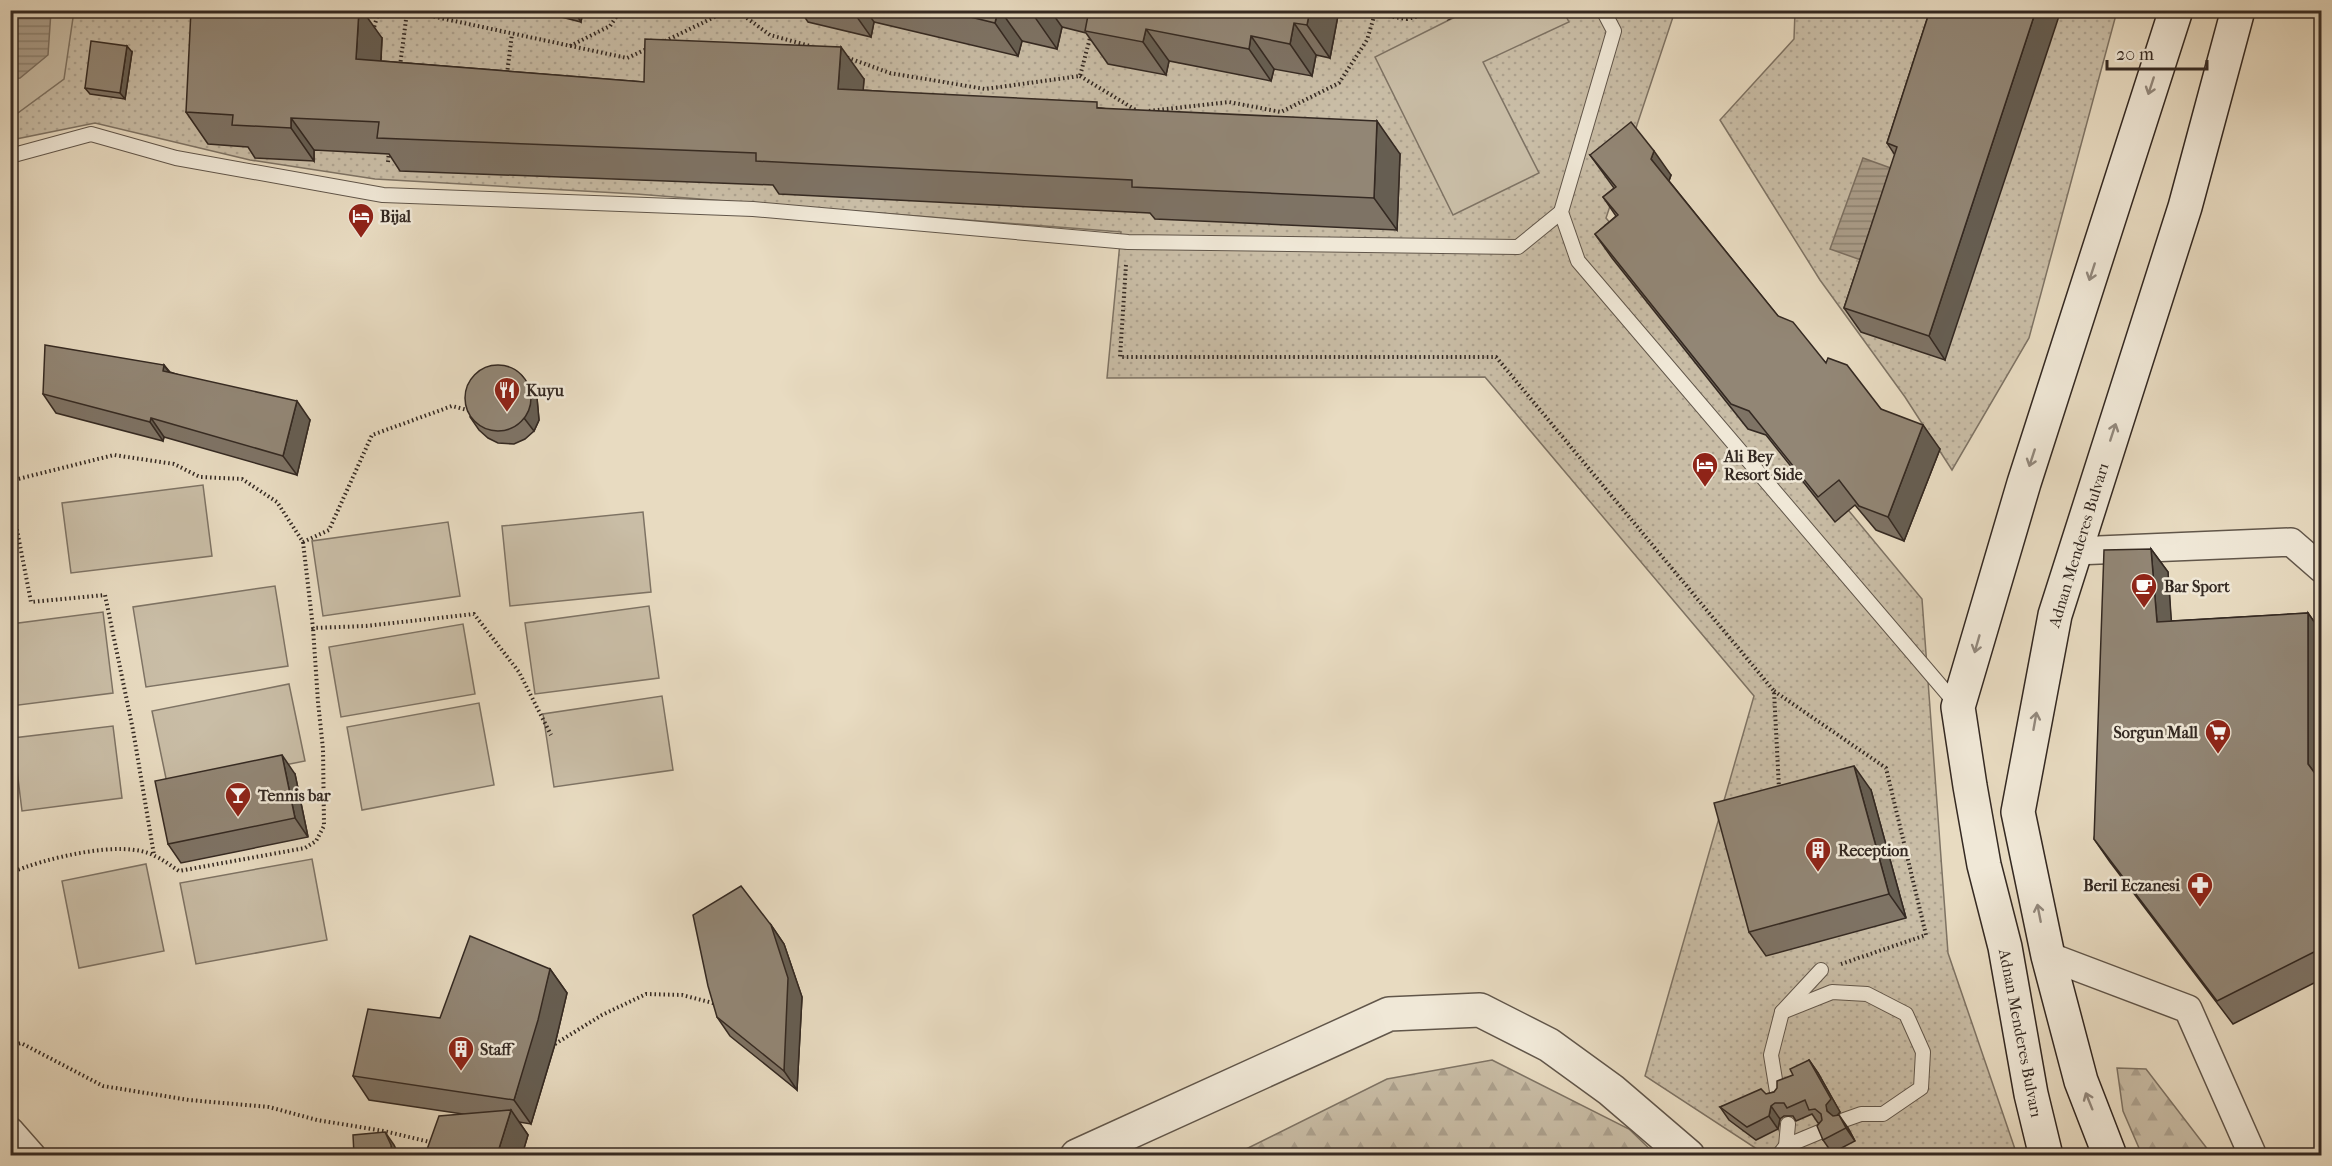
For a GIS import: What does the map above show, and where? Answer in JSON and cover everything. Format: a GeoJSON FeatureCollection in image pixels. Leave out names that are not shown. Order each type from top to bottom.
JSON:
{"type":"FeatureCollection","features":[{"type":"Feature","properties":{"kind":"main road","name":"Adnan Menderes Bulvarı"},"geometry":{"type":"LineString","coordinates":[[2046,1155],[2031,1094],[2005,947],[1984,865],[1958,707],[2024,483],[2176,10]]}},
{"type":"Feature","properties":{"kind":"main road","name":"Adnan Menderes Bulvarı"},"geometry":{"type":"LineString","coordinates":[[2110,1155],[2081,1081],[2048,956],[2019,812],[2055,615],[2185,207],[2238,10]]}},
{"type":"Feature","properties":{"kind":"main road"},"geometry":{"type":"LineString","coordinates":[[1077,1155],[1389,1014],[1480,1010],[1549,1045],[1611,1090],[1688,1155]]}},
{"type":"Feature","properties":{"kind":"street"},"geometry":{"type":"LineString","coordinates":[[2075,551],[2290,542],[2322,569]]}},
{"type":"Feature","properties":{"kind":"street"},"geometry":{"type":"LineString","coordinates":[[2048,956],[2188,1009],[2253,1155]]}},
{"type":"Feature","properties":{"kind":"street"},"geometry":{"type":"LineString","coordinates":[[10,1131],[32,1155]]}},
{"type":"Feature","properties":{"kind":"lane"},"geometry":{"type":"LineString","coordinates":[[10,156],[91,134],[176,158],[383,195],[753,208],[1128,242],[1518,247],[1561,212],[1614,31],[1603,10]]}},
{"type":"Feature","properties":{"kind":"lane"},"geometry":{"type":"LineString","coordinates":[[1561,212],[1578,261],[1958,707]]}},
{"type":"Feature","properties":{"kind":"lane"},"geometry":{"type":"LineString","coordinates":[[1778,1098],[1771,1055],[1782,1011],[1821,970]]}},
{"type":"Feature","properties":{"kind":"lane"},"geometry":{"type":"LineString","coordinates":[[1782,1011],[1832,992],[1867,994],[1906,1014],[1923,1052],[1921,1088],[1883,1114],[1861,1114],[1844,1120]]}},
{"type":"Feature","properties":{"kind":"lane"},"geometry":{"type":"LineString","coordinates":[[1782,1151],[1788,1124]]}},
{"type":"Feature","properties":{"kind":"lane"},"geometry":{"type":"LineString","coordinates":[[1782,1151],[1822,1131]]}},
{"type":"Feature","properties":{"kind":"path"},"geometry":{"type":"LineString","coordinates":[[372,38],[379,10]]}},
{"type":"Feature","properties":{"kind":"path"},"geometry":{"type":"LineString","coordinates":[[570,46],[610,26],[621,10]]}},
{"type":"Feature","properties":{"kind":"path"},"geometry":{"type":"LineString","coordinates":[[658,44],[729,10]]}},
{"type":"Feature","properties":{"kind":"path"},"geometry":{"type":"LineString","coordinates":[[736,10],[770,35],[814,47]]}},
{"type":"Feature","properties":{"kind":"path"},"geometry":{"type":"LineString","coordinates":[[399,69],[405,11],[627,58],[648,49]]}},
{"type":"Feature","properties":{"kind":"path"},"geometry":{"type":"LineString","coordinates":[[836,53],[890,73],[985,89],[1080,76],[1139,112],[1229,102],[1281,112],[1339,83],[1367,40],[1375,12],[1407,19],[1445,11],[1449,20]]}},
{"type":"Feature","properties":{"kind":"path"},"geometry":{"type":"LineString","coordinates":[[1080,76],[1091,32]]}},
{"type":"Feature","properties":{"kind":"path"},"geometry":{"type":"LineString","coordinates":[[506,83],[512,34]]}},
{"type":"Feature","properties":{"kind":"path"},"geometry":{"type":"LineString","coordinates":[[984,99],[985,89]]}},
{"type":"Feature","properties":{"kind":"path"},"geometry":{"type":"LineString","coordinates":[[1138,124],[1139,112]]}},
{"type":"Feature","properties":{"kind":"path"},"geometry":{"type":"LineString","coordinates":[[1280,121],[1281,112]]}},
{"type":"Feature","properties":{"kind":"path"},"geometry":{"type":"LineString","coordinates":[[388,162],[391,139]]}},
{"type":"Feature","properties":{"kind":"path"},"geometry":{"type":"LineString","coordinates":[[1128,242],[1120,357],[1496,357],[1774,690],[1887,768],[1926,936],[1821,970]]}},
{"type":"Feature","properties":{"kind":"path"},"geometry":{"type":"LineString","coordinates":[[303,542],[330,530],[372,435],[452,406],[472,411]]}},
{"type":"Feature","properties":{"kind":"path"},"geometry":{"type":"LineString","coordinates":[[10,481],[114,455],[174,464],[200,477],[242,479],[277,501],[303,542],[323,749],[324,826],[316,841],[305,848],[179,871],[154,855],[120,848],[64,856],[10,873]]}},
{"type":"Feature","properties":{"kind":"path"},"geometry":{"type":"LineString","coordinates":[[10,494],[31,603],[105,594],[133,730],[154,855]]}},
{"type":"Feature","properties":{"kind":"path"},"geometry":{"type":"LineString","coordinates":[[313,628],[366,626],[474,614],[519,672],[551,735]]}},
{"type":"Feature","properties":{"kind":"path"},"geometry":{"type":"LineString","coordinates":[[1774,690],[1779,791]]}},
{"type":"Feature","properties":{"kind":"path"},"geometry":{"type":"LineString","coordinates":[[555,1044],[602,1016],[646,994],[682,995],[721,1005]]}},
{"type":"Feature","properties":{"kind":"path"},"geometry":{"type":"LineString","coordinates":[[10,1046],[21,1043],[103,1086],[189,1100],[269,1107],[317,1120],[384,1131],[437,1144]]}},
{"type":"Feature","properties":{"kind":"green space","name":"Ali Bey Resort Side"},"geometry":{"type":"Polygon","coordinates":[[[11,11],[1673,11],[1673,17],[1606,218],[1922,599],[1948,953],[2017,1155],[1766,1155],[1645,1076],[1754,696],[1485,377],[1107,378],[1121,232],[636,194],[375,179],[250,160],[95,123],[11,140],[11,11]]]}},
{"type":"Feature","properties":{"kind":"green space"},"geometry":{"type":"Polygon","coordinates":[[[11,11],[74,11],[64,79],[11,118],[11,11]]]}},
{"type":"Feature","properties":{"kind":"green space"},"geometry":{"type":"Polygon","coordinates":[[[1460,11],[1563,11],[1569,22],[1483,62],[1539,173],[1453,215],[1375,57],[1461,14],[1460,11]]]}},
{"type":"Feature","properties":{"kind":"green space"},"geometry":{"type":"Polygon","coordinates":[[[1795,11],[2117,11],[2029,338],[1952,470],[1905,397],[1820,280],[1720,120],[1794,39],[1795,11]]]}},
{"type":"Feature","properties":{"kind":"green space"},"geometry":{"type":"Polygon","coordinates":[[[203,485],[212,556],[71,573],[62,503],[203,485]]]}},
{"type":"Feature","properties":{"kind":"green space"},"geometry":{"type":"Polygon","coordinates":[[[643,512],[651,592],[510,606],[502,526],[643,512]]]}},
{"type":"Feature","properties":{"kind":"green space"},"geometry":{"type":"Polygon","coordinates":[[[448,522],[460,596],[323,616],[312,541],[448,522]]]}},
{"type":"Feature","properties":{"kind":"green space"},"geometry":{"type":"Polygon","coordinates":[[[275,586],[288,666],[146,687],[133,607],[275,586]]]}},
{"type":"Feature","properties":{"kind":"green space"},"geometry":{"type":"Polygon","coordinates":[[[649,606],[659,678],[535,694],[525,623],[649,606]]]}},
{"type":"Feature","properties":{"kind":"green space"},"geometry":{"type":"Polygon","coordinates":[[[103,612],[113,693],[11,706],[11,624],[103,612]]]}},
{"type":"Feature","properties":{"kind":"green space"},"geometry":{"type":"Polygon","coordinates":[[[463,624],[475,694],[341,717],[329,647],[463,624]]]}},
{"type":"Feature","properties":{"kind":"green space"},"geometry":{"type":"Polygon","coordinates":[[[289,684],[305,761],[168,788],[152,711],[289,684]]]}},
{"type":"Feature","properties":{"kind":"green space"},"geometry":{"type":"Polygon","coordinates":[[[662,696],[673,770],[554,787],[543,714],[662,696]]]}},
{"type":"Feature","properties":{"kind":"green space"},"geometry":{"type":"Polygon","coordinates":[[[479,703],[494,785],[362,810],[347,727],[479,703]]]}},
{"type":"Feature","properties":{"kind":"green space"},"geometry":{"type":"Polygon","coordinates":[[[113,726],[122,798],[22,811],[13,738],[113,726]]]}},
{"type":"Feature","properties":{"kind":"green space"},"geometry":{"type":"Polygon","coordinates":[[[312,859],[327,940],[196,964],[180,883],[312,859]]]}},
{"type":"Feature","properties":{"kind":"green space"},"geometry":{"type":"Polygon","coordinates":[[[146,864],[164,951],[79,968],[62,881],[146,864]]]}},
{"type":"Feature","properties":{"kind":"green space"},"geometry":{"type":"Polygon","coordinates":[[[1492,1060],[1629,1129],[1656,1155],[1234,1155],[1387,1079],[1492,1060]]]}},
{"type":"Feature","properties":{"kind":"green space"},"geometry":{"type":"Polygon","coordinates":[[[2117,1068],[2146,1069],[2212,1155],[2142,1155],[2123,1111],[2117,1068]]]}},
{"type":"Feature","properties":{"kind":"shaded area"},"geometry":{"type":"Polygon","coordinates":[[[10,11],[51,11],[48,55],[20,78],[11,80],[10,11]]]}},
{"type":"Feature","properties":{"kind":"shaded area"},"geometry":{"type":"Polygon","coordinates":[[[1863,158],[1910,175],[1878,266],[1830,249],[1863,158]]]}},
{"type":"Feature","properties":{"kind":"building"},"geometry":{"type":"Polygon","coordinates":[[[191,10],[359,10],[356,59],[644,82],[645,39],[841,47],[838,89],[1097,102],[1097,108],[1377,121],[1374,198],[1132,187],[1132,180],[756,161],[756,153],[377,138],[379,122],[291,118],[291,128],[232,125],[233,115],[186,112],[191,10]]]}},
{"type":"Feature","properties":{"kind":"building"},"geometry":{"type":"Polygon","coordinates":[[[942,10],[998,10],[995,23],[942,10]]]}},
{"type":"Feature","properties":{"kind":"building"},"geometry":{"type":"Polygon","coordinates":[[[1009,10],[1036,10],[1034,16],[1009,10]]]}},
{"type":"Feature","properties":{"kind":"building"},"geometry":{"type":"Polygon","coordinates":[[[1089,10],[1310,10],[1307,25],[1294,23],[1290,44],[1251,36],[1249,49],[1146,29],[1143,42],[1085,31],[1089,10]]]}},
{"type":"Feature","properties":{"kind":"building"},"geometry":{"type":"Polygon","coordinates":[[[1930,10],[2036,10],[1929,336],[1844,308],[1897,147],[1887,143],[1930,10]]]}},
{"type":"Feature","properties":{"kind":"building"},"geometry":{"type":"Polygon","coordinates":[[[91,41],[127,46],[120,93],[85,88],[91,41]]]}},
{"type":"Feature","properties":{"kind":"building"},"geometry":{"type":"Polygon","coordinates":[[[1631,122],[1654,151],[1651,159],[1778,316],[1793,322],[1826,363],[1828,358],[1847,365],[1881,409],[1923,425],[1888,517],[1859,506],[1839,480],[1818,497],[1749,411],[1731,404],[1595,234],[1618,215],[1603,197],[1616,187],[1590,155],[1631,122]]]}},
{"type":"Feature","properties":{"kind":"building"},"geometry":{"type":"Polygon","coordinates":[[[45,345],[164,365],[163,371],[297,401],[283,456],[151,418],[150,422],[43,394],[45,345]]]}},
{"type":"Feature","properties":{"kind":"building","name":"Kuyu"},"geometry":{"type":"Polygon","coordinates":[[[498,365],[511,368],[521,375],[528,385],[531,398],[528,411],[521,421],[511,428],[498,431],[485,428],[475,421],[468,411],[465,398],[468,385],[475,375],[485,368],[498,365]]]}},
{"type":"Feature","properties":{"kind":"building","name":"Sorgun Mall"},"geometry":{"type":"Polygon","coordinates":[[[2151,549],[2157,622],[2308,613],[2308,764],[2322,783],[2322,948],[2217,1001],[2094,839],[2104,550],[2151,549]]]}},
{"type":"Feature","properties":{"kind":"building","name":"Tennis bar"},"geometry":{"type":"Polygon","coordinates":[[[282,755],[295,818],[168,844],[155,781],[282,755]]]}},
{"type":"Feature","properties":{"kind":"building","name":"Reception"},"geometry":{"type":"Polygon","coordinates":[[[1854,766],[1889,894],[1749,932],[1714,803],[1854,766]]]}},
{"type":"Feature","properties":{"kind":"building"},"geometry":{"type":"Polygon","coordinates":[[[741,886],[771,925],[788,978],[784,1071],[717,1017],[708,986],[693,915],[741,886]]]}},
{"type":"Feature","properties":{"kind":"building"},"geometry":{"type":"Polygon","coordinates":[[[470,936],[550,969],[538,1020],[514,1100],[353,1076],[368,1009],[440,1018],[470,936]]]}},
{"type":"Feature","properties":{"kind":"building"},"geometry":{"type":"Polygon","coordinates":[[[1809,1060],[1831,1099],[1826,1105],[1827,1111],[1833,1116],[1839,1115],[1846,1128],[1823,1140],[1817,1126],[1822,1120],[1821,1114],[1815,1109],[1809,1110],[1805,1100],[1787,1108],[1784,1103],[1775,1103],[1771,1106],[1769,1116],[1747,1127],[1720,1107],[1761,1089],[1766,1094],[1774,1092],[1777,1088],[1777,1081],[1793,1075],[1790,1069],[1809,1060]]]}},
{"type":"Feature","properties":{"kind":"building"},"geometry":{"type":"Polygon","coordinates":[[[511,1110],[497,1155],[425,1155],[439,1116],[511,1110]]]}},
{"type":"Feature","properties":{"kind":"building"},"geometry":{"type":"Polygon","coordinates":[[[385,1132],[391,1145],[392,1155],[354,1155],[353,1135],[385,1132]]]}},
{"type":"Feature","properties":{"kind":"place","name":"Bijal"},"geometry":{"type":"Point","coordinates":[361,239]}},
{"type":"Feature","properties":{"kind":"place","name":"Kuyu"},"geometry":{"type":"Point","coordinates":[507,413]}},
{"type":"Feature","properties":{"kind":"place","name":"Ali Bey Resort Side"},"geometry":{"type":"Point","coordinates":[1705,488]}},
{"type":"Feature","properties":{"kind":"place","name":"Bar Sport"},"geometry":{"type":"Point","coordinates":[2144,609]}},
{"type":"Feature","properties":{"kind":"place","name":"Sorgun Mall"},"geometry":{"type":"Point","coordinates":[2218,755]}},
{"type":"Feature","properties":{"kind":"place","name":"Tennis bar"},"geometry":{"type":"Point","coordinates":[238,818]}},
{"type":"Feature","properties":{"kind":"place","name":"Reception"},"geometry":{"type":"Point","coordinates":[1818,873]}},
{"type":"Feature","properties":{"kind":"place","name":"Beril Eczanesi"},"geometry":{"type":"Point","coordinates":[2200,908]}},
{"type":"Feature","properties":{"kind":"place","name":"Staff"},"geometry":{"type":"Point","coordinates":[461,1072]}}]}
